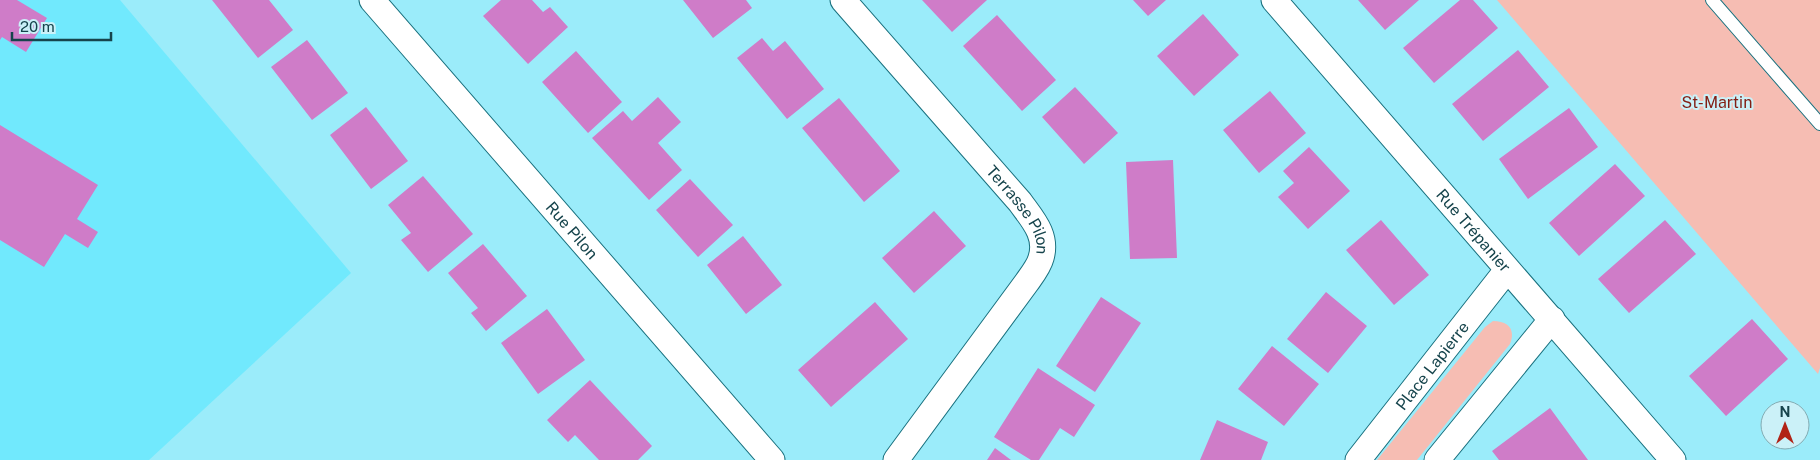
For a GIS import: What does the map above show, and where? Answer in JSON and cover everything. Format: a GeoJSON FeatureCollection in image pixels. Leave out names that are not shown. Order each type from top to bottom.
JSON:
{"type":"FeatureCollection","features":[{"type":"Feature","properties":{"kind":"street","name":"Rue Pilon"},"geometry":{"type":"LineString","coordinates":[[372,0],[772,460]]}},
{"type":"Feature","properties":{"kind":"street","name":"Terrasse Pilon"},"geometry":{"type":"LineString","coordinates":[[842,0],[1020,202],[1038,227],[1042,237],[1041,258],[1027,282],[896,460]]}},
{"type":"Feature","properties":{"kind":"street","name":"Rue Trépanier"},"geometry":{"type":"LineString","coordinates":[[1274,0],[1673,460]]}},
{"type":"Feature","properties":{"kind":"street","name":"Place Lapierre"},"geometry":{"type":"LineString","coordinates":[[1358,460],[1507,270]]}},
{"type":"Feature","properties":{"kind":"street"},"geometry":{"type":"LineString","coordinates":[[1437,460],[1552,319]]}},
{"type":"Feature","properties":{"kind":"lane"},"geometry":{"type":"LineString","coordinates":[[1712,0],[1820,124]]}},
{"type":"Feature","properties":{"kind":"shaded area"},"geometry":{"type":"Polygon","coordinates":[[[0,0],[120,0],[351,273],[149,460],[0,460],[0,0]]]}},
{"type":"Feature","properties":{"kind":"green space","name":"St-Martin"},"geometry":{"type":"Polygon","coordinates":[[[1497,0],[1820,0],[1820,368],[1818,374],[1497,0]]]}},
{"type":"Feature","properties":{"kind":"green space"},"geometry":{"type":"Polygon","coordinates":[[[1493,321],[1507,324],[1512,334],[1510,344],[1417,460],[1377,460],[1485,327],[1493,321]]]}},
{"type":"Feature","properties":{"kind":"building"},"geometry":{"type":"Polygon","coordinates":[[[0,0],[17,0],[47,18],[26,52],[2,37],[0,40],[0,0]]]}},
{"type":"Feature","properties":{"kind":"building"},"geometry":{"type":"Polygon","coordinates":[[[212,0],[269,0],[293,30],[258,58],[212,0]]]}},
{"type":"Feature","properties":{"kind":"building"},"geometry":{"type":"Polygon","coordinates":[[[501,0],[532,0],[543,12],[550,7],[568,27],[528,64],[483,16],[501,0]]]}},
{"type":"Feature","properties":{"kind":"building"},"geometry":{"type":"Polygon","coordinates":[[[683,0],[746,0],[752,8],[713,38],[683,0]]]}},
{"type":"Feature","properties":{"kind":"building"},"geometry":{"type":"Polygon","coordinates":[[[922,0],[987,0],[952,32],[922,0]]]}},
{"type":"Feature","properties":{"kind":"building"},"geometry":{"type":"Polygon","coordinates":[[[1133,0],[1166,0],[1148,16],[1133,0]]]}},
{"type":"Feature","properties":{"kind":"building"},"geometry":{"type":"Polygon","coordinates":[[[1358,0],[1419,0],[1385,30],[1358,0]]]}},
{"type":"Feature","properties":{"kind":"building"},"geometry":{"type":"Polygon","coordinates":[[[1460,0],[1473,0],[1498,28],[1434,83],[1403,48],[1460,0]]]}},
{"type":"Feature","properties":{"kind":"building"},"geometry":{"type":"Polygon","coordinates":[[[1203,14],[1239,55],[1194,96],[1157,56],[1203,14]]]}},
{"type":"Feature","properties":{"kind":"building"},"geometry":{"type":"Polygon","coordinates":[[[997,15],[1056,80],[1022,111],[963,46],[997,15]]]}},
{"type":"Feature","properties":{"kind":"building"},"geometry":{"type":"Polygon","coordinates":[[[762,38],[773,51],[785,41],[824,89],[787,119],[737,58],[762,38]]]}},
{"type":"Feature","properties":{"kind":"building"},"geometry":{"type":"Polygon","coordinates":[[[307,40],[348,93],[312,120],[271,67],[307,40]]]}},
{"type":"Feature","properties":{"kind":"building"},"geometry":{"type":"Polygon","coordinates":[[[1518,50],[1549,87],[1483,141],[1452,104],[1518,50]]]}},
{"type":"Feature","properties":{"kind":"building"},"geometry":{"type":"Polygon","coordinates":[[[576,51],[622,102],[588,133],[542,82],[576,51]]]}},
{"type":"Feature","properties":{"kind":"building"},"geometry":{"type":"Polygon","coordinates":[[[1075,87],[1118,133],[1084,164],[1042,117],[1075,87]]]}},
{"type":"Feature","properties":{"kind":"building"},"geometry":{"type":"Polygon","coordinates":[[[1270,91],[1306,133],[1259,173],[1223,130],[1270,91]]]}},
{"type":"Feature","properties":{"kind":"building"},"geometry":{"type":"Polygon","coordinates":[[[658,97],[681,122],[658,143],[682,170],[649,200],[592,138],[623,111],[632,121],[658,97]]]}},
{"type":"Feature","properties":{"kind":"building"},"geometry":{"type":"Polygon","coordinates":[[[839,98],[900,171],[864,202],[802,128],[839,98]]]}},
{"type":"Feature","properties":{"kind":"building"},"geometry":{"type":"Polygon","coordinates":[[[366,107],[408,161],[371,189],[330,135],[366,107]]]}},
{"type":"Feature","properties":{"kind":"building"},"geometry":{"type":"Polygon","coordinates":[[[1569,108],[1598,147],[1528,199],[1499,159],[1569,108]]]}},
{"type":"Feature","properties":{"kind":"building"},"geometry":{"type":"Polygon","coordinates":[[[0,125],[98,185],[77,219],[98,232],[88,248],[65,234],[44,267],[0,240],[0,125]]]}},
{"type":"Feature","properties":{"kind":"building"},"geometry":{"type":"Polygon","coordinates":[[[1309,147],[1350,191],[1308,229],[1278,197],[1294,183],[1283,171],[1309,147]]]}},
{"type":"Feature","properties":{"kind":"building"},"geometry":{"type":"Polygon","coordinates":[[[1173,160],[1177,258],[1130,259],[1126,162],[1173,160]]]}},
{"type":"Feature","properties":{"kind":"building"},"geometry":{"type":"Polygon","coordinates":[[[1615,164],[1645,196],[1579,256],[1549,223],[1615,164]]]}},
{"type":"Feature","properties":{"kind":"building"},"geometry":{"type":"Polygon","coordinates":[[[423,176],[473,234],[428,272],[401,240],[411,233],[388,205],[423,176]]]}},
{"type":"Feature","properties":{"kind":"building"},"geometry":{"type":"Polygon","coordinates":[[[690,179],[733,225],[698,257],[656,210],[690,179]]]}},
{"type":"Feature","properties":{"kind":"building"},"geometry":{"type":"Polygon","coordinates":[[[934,211],[966,246],[914,293],[882,258],[934,211]]]}},
{"type":"Feature","properties":{"kind":"building"},"geometry":{"type":"Polygon","coordinates":[[[1381,220],[1429,275],[1394,305],[1346,250],[1381,220]]]}},
{"type":"Feature","properties":{"kind":"building"},"geometry":{"type":"Polygon","coordinates":[[[1665,220],[1696,254],[1629,313],[1598,279],[1665,220]]]}},
{"type":"Feature","properties":{"kind":"building"},"geometry":{"type":"Polygon","coordinates":[[[743,236],[782,285],[746,314],[707,265],[743,236]]]}},
{"type":"Feature","properties":{"kind":"building"},"geometry":{"type":"Polygon","coordinates":[[[483,244],[527,296],[486,331],[471,313],[478,308],[448,273],[483,244]]]}},
{"type":"Feature","properties":{"kind":"building"},"geometry":{"type":"Polygon","coordinates":[[[1326,292],[1367,326],[1328,373],[1287,339],[1326,292]]]}},
{"type":"Feature","properties":{"kind":"building"},"geometry":{"type":"Polygon","coordinates":[[[1101,297],[1141,323],[1095,392],[1056,366],[1101,297]]]}},
{"type":"Feature","properties":{"kind":"building"},"geometry":{"type":"Polygon","coordinates":[[[875,302],[908,339],[831,407],[798,370],[875,302]]]}},
{"type":"Feature","properties":{"kind":"building"},"geometry":{"type":"Polygon","coordinates":[[[547,309],[585,360],[538,394],[501,343],[547,309]]]}},
{"type":"Feature","properties":{"kind":"building"},"geometry":{"type":"Polygon","coordinates":[[[1752,319],[1788,359],[1726,416],[1689,376],[1752,319]]]}},
{"type":"Feature","properties":{"kind":"building"},"geometry":{"type":"Polygon","coordinates":[[[1272,346],[1319,384],[1284,426],[1238,389],[1272,346]]]}},
{"type":"Feature","properties":{"kind":"building"},"geometry":{"type":"Polygon","coordinates":[[[1038,368],[1095,405],[1074,437],[1060,428],[1039,460],[1031,460],[994,437],[1038,368]]]}},
{"type":"Feature","properties":{"kind":"building"},"geometry":{"type":"Polygon","coordinates":[[[590,380],[652,446],[638,460],[599,460],[575,435],[568,442],[547,420],[590,380]]]}},
{"type":"Feature","properties":{"kind":"building"},"geometry":{"type":"Polygon","coordinates":[[[1550,408],[1588,460],[1499,460],[1492,451],[1550,408]]]}},
{"type":"Feature","properties":{"kind":"building"},"geometry":{"type":"Polygon","coordinates":[[[1217,420],[1268,442],[1261,460],[1200,460],[1217,420]]]}},
{"type":"Feature","properties":{"kind":"building"},"geometry":{"type":"Polygon","coordinates":[[[995,448],[1011,460],[987,460],[995,448]]]}}]}
